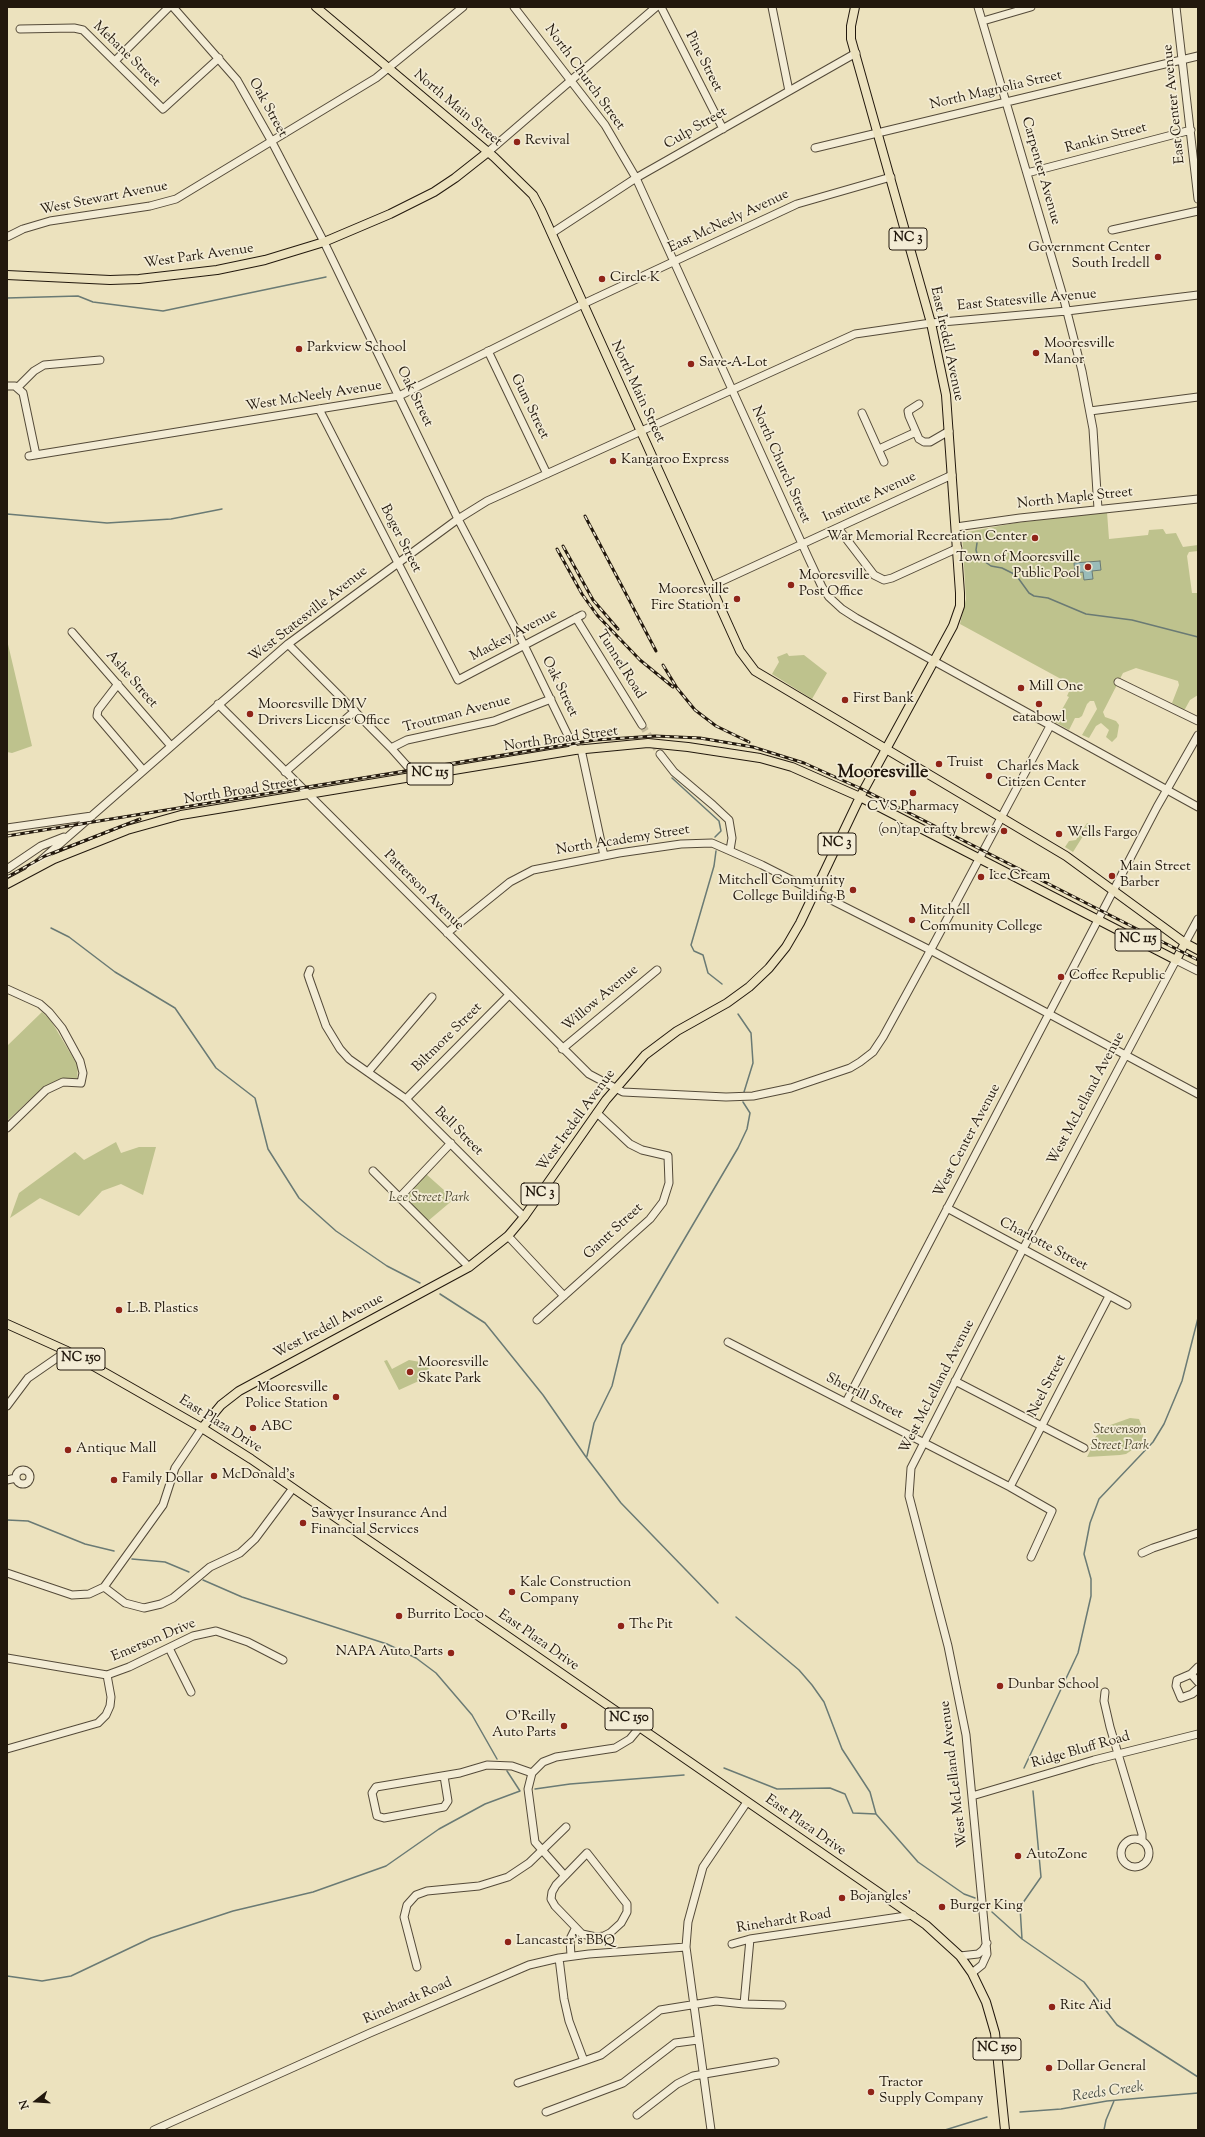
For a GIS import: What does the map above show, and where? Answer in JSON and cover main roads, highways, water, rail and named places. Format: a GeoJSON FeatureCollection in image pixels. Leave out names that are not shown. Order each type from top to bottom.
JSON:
{"type":"FeatureCollection","features":[{"type":"Feature","properties":{"kind":"main road","name":"North Main Street"},"geometry":{"type":"LineString","coordinates":[[316,7],[488,152],[533,195],[552,233],[640,432],[740,651],[755,671],[1066,856],[1185,943]]}},
{"type":"Feature","properties":{"kind":"main road","name":"East Iredell Avenue"},"geometry":{"type":"LineString","coordinates":[[855,7],[851,26],[856,53],[931,323],[946,395],[958,548],[960,606],[953,626],[885,749]]}},
{"type":"Feature","properties":{"kind":"main road","name":"West Park Avenue"},"geometry":{"type":"LineString","coordinates":[[7,275],[110,280],[186,274],[265,260],[324,242],[390,214],[434,192],[455,178],[488,152]]}},
{"type":"Feature","properties":{"kind":"main road","name":"North Broad Street"},"geometry":{"type":"LineString","coordinates":[[7,884],[28,871],[54,859],[127,830],[162,820],[578,749],[648,743],[688,747],[760,758],[792,767],[860,797],[1176,960]]}},
{"type":"Feature","properties":{"kind":"main road","name":"West Iredell Avenue"},"geometry":{"type":"LineString","coordinates":[[202,1428],[221,1405],[239,1391],[469,1267],[508,1236],[524,1217],[615,1089],[645,1055],[660,1042],[727,1003],[769,968],[786,946],[800,923],[814,891],[885,749]]}},
{"type":"Feature","properties":{"kind":"main road","name":"NC 115"},"geometry":{"type":"LineString","coordinates":[[1185,943],[1198,950]]}},
{"type":"Feature","properties":{"kind":"main road","name":"West McLelland Avenue"},"geometry":{"type":"LineString","coordinates":[[1176,960],[1185,943]]}},
{"type":"Feature","properties":{"kind":"main road","name":"East Plaza Drive"},"geometry":{"type":"LineString","coordinates":[[7,1324],[67,1351],[202,1428],[293,1488],[913,1915],[944,1940],[960,1956],[972,1973],[988,2006],[995,2033],[1005,2130]]}},
{"type":"Feature","properties":{"kind":"water","name":"Town of Mooresville Public Pool"},"geometry":{"type":"Polygon","coordinates":[[[1100,561],[1101,570],[1092,571],[1093,579],[1084,580],[1083,572],[1075,573],[1074,563],[1100,561]]]}},
{"type":"Feature","properties":{"kind":"waterway"},"geometry":{"type":"LineString","coordinates":[[7,298],[78,296],[93,302],[163,311],[326,277]]}},
{"type":"Feature","properties":{"kind":"waterway"},"geometry":{"type":"LineString","coordinates":[[7,514],[107,523],[171,519],[222,509]]}},
{"type":"Feature","properties":{"kind":"waterway"},"geometry":{"type":"LineString","coordinates":[[977,543],[976,550],[978,557],[991,566],[1002,568],[1016,575],[1029,593],[1034,596],[1048,598],[1086,614],[1132,620],[1198,637]]}},
{"type":"Feature","properties":{"kind":"waterway"},"geometry":{"type":"LineString","coordinates":[[672,778],[719,821],[721,831],[715,837]]}},
{"type":"Feature","properties":{"kind":"waterway"},"geometry":{"type":"LineString","coordinates":[[716,851],[714,866],[691,945],[694,951],[703,955],[708,973],[722,984]]}},
{"type":"Feature","properties":{"kind":"waterway"},"geometry":{"type":"LineString","coordinates":[[51,928],[69,937],[115,972],[175,1008],[216,1068],[255,1098],[268,1149],[299,1198],[336,1231],[387,1266],[420,1283]]}},
{"type":"Feature","properties":{"kind":"waterway"},"geometry":{"type":"LineString","coordinates":[[738,1014],[751,1033],[753,1063],[744,1092]]}},
{"type":"Feature","properties":{"kind":"waterway"},"geometry":{"type":"LineString","coordinates":[[587,1456],[594,1423],[612,1386],[622,1345],[738,1148],[747,1129],[750,1113],[743,1102]]}},
{"type":"Feature","properties":{"kind":"waterway"},"geometry":{"type":"LineString","coordinates":[[440,1294],[485,1323],[543,1395],[586,1457],[621,1503],[718,1603]]}},
{"type":"Feature","properties":{"kind":"waterway"},"geometry":{"type":"LineString","coordinates":[[1024,1768],[1078,1653],[1091,1596],[1091,1579],[1084,1554],[1090,1523],[1099,1499],[1153,1442],[1164,1424],[1182,1381],[1198,1318]]}},
{"type":"Feature","properties":{"kind":"waterway"},"geometry":{"type":"LineString","coordinates":[[7,1520],[28,1521],[85,1544],[114,1551]]}},
{"type":"Feature","properties":{"kind":"waterway"},"geometry":{"type":"LineString","coordinates":[[132,1559],[165,1562],[189,1572]]}},
{"type":"Feature","properties":{"kind":"waterway"},"geometry":{"type":"LineString","coordinates":[[203,1580],[242,1597],[387,1644],[416,1658],[436,1673],[472,1715],[497,1759]]}},
{"type":"Feature","properties":{"kind":"waterway"},"geometry":{"type":"LineString","coordinates":[[736,1617],[799,1670],[812,1685],[824,1702],[842,1749],[870,1792],[876,1814],[918,1862],[964,1894],[975,1898]]}},
{"type":"Feature","properties":{"kind":"waterway"},"geometry":{"type":"LineString","coordinates":[[724,1768],[777,1789],[830,1788],[845,1794],[853,1813],[876,1814]]}},
{"type":"Feature","properties":{"kind":"waterway"},"geometry":{"type":"LineString","coordinates":[[7,1976],[42,1981],[71,1976],[151,1938],[233,1911],[313,1892],[386,1866],[439,1829],[485,1804],[520,1791],[507,1771]]}},
{"type":"Feature","properties":{"kind":"waterway"},"geometry":{"type":"LineString","coordinates":[[535,1789],[570,1784],[684,1775]]}},
{"type":"Feature","properties":{"kind":"waterway"},"geometry":{"type":"LineString","coordinates":[[1022,1939],[1020,1907],[1041,1877],[1033,1791]]}},
{"type":"Feature","properties":{"kind":"waterway"},"geometry":{"type":"LineString","coordinates":[[992,1912],[1022,1939],[1084,1982],[1117,2025],[1198,2077]]}},
{"type":"Feature","properties":{"kind":"waterway","name":"Reeds Creek"},"geometry":{"type":"LineString","coordinates":[[1020,2112],[1061,2109],[1107,2101],[1198,2093]]}},
{"type":"Feature","properties":{"kind":"waterway"},"geometry":{"type":"LineString","coordinates":[[1104,2130],[1106,2120],[1114,2101]]}},
{"type":"Feature","properties":{"kind":"waterway","name":"Reeds Creek"},"geometry":{"type":"LineString","coordinates":[[945,2130],[987,2117]]}},
{"type":"Feature","properties":{"kind":"tunnel"},"geometry":{"type":"LineString","coordinates":[[642,725],[660,754]]}},
{"type":"Feature","properties":{"kind":"railway"},"geometry":{"type":"LineString","coordinates":[[585,516],[656,651]]}},
{"type":"Feature","properties":{"kind":"railway"},"geometry":{"type":"LineString","coordinates":[[563,546],[593,600],[618,629]]}},
{"type":"Feature","properties":{"kind":"railway"},"geometry":{"type":"LineString","coordinates":[[557,549],[582,594],[597,615],[640,660],[673,687]]}},
{"type":"Feature","properties":{"kind":"railway"},"geometry":{"type":"LineString","coordinates":[[663,665],[677,688],[695,710],[716,726],[749,742]]}},
{"type":"Feature","properties":{"kind":"railway"},"geometry":{"type":"LineString","coordinates":[[7,836],[595,740],[655,736],[700,738],[753,747],[804,763],[864,790],[1198,960]]}},
{"type":"Feature","properties":{"kind":"railway"},"geometry":{"type":"LineString","coordinates":[[7,877],[45,856],[140,819]]}},
{"type":"Feature","properties":{"kind":"place","name":"Revival"},"geometry":{"type":"Point","coordinates":[517,142]}},
{"type":"Feature","properties":{"kind":"place","name":"Government Center South Iredell"},"geometry":{"type":"Point","coordinates":[1158,257]}},
{"type":"Feature","properties":{"kind":"place","name":"Circle K"},"geometry":{"type":"Point","coordinates":[602,279]}},
{"type":"Feature","properties":{"kind":"place","name":"Parkview School"},"geometry":{"type":"Point","coordinates":[299,349]}},
{"type":"Feature","properties":{"kind":"place","name":"Mooresville Manor"},"geometry":{"type":"Point","coordinates":[1036,353]}},
{"type":"Feature","properties":{"kind":"place","name":"Save-A-Lot"},"geometry":{"type":"Point","coordinates":[691,364]}},
{"type":"Feature","properties":{"kind":"place","name":"Kangaroo Express"},"geometry":{"type":"Point","coordinates":[613,461]}},
{"type":"Feature","properties":{"kind":"place","name":"War Memorial Recreation Center"},"geometry":{"type":"Point","coordinates":[1035,538]}},
{"type":"Feature","properties":{"kind":"place","name":"Town of Mooresville Public Pool"},"geometry":{"type":"Point","coordinates":[1088,567]}},
{"type":"Feature","properties":{"kind":"place","name":"Mooresville Post Office"},"geometry":{"type":"Point","coordinates":[791,585]}},
{"type":"Feature","properties":{"kind":"place","name":"Mooresville Fire Station 1"},"geometry":{"type":"Point","coordinates":[737,599]}},
{"type":"Feature","properties":{"kind":"place","name":"Mill One"},"geometry":{"type":"Point","coordinates":[1021,688]}},
{"type":"Feature","properties":{"kind":"place","name":"First Bank"},"geometry":{"type":"Point","coordinates":[845,700]}},
{"type":"Feature","properties":{"kind":"place","name":"eatabowl"},"geometry":{"type":"Point","coordinates":[1039,704]}},
{"type":"Feature","properties":{"kind":"place","name":"Mooresville DMV Drivers License Office"},"geometry":{"type":"Point","coordinates":[250,714]}},
{"type":"Feature","properties":{"kind":"place","name":"Truist"},"geometry":{"type":"Point","coordinates":[939,764]}},
{"type":"Feature","properties":{"kind":"place","name":"Charles Mack Citizen Center"},"geometry":{"type":"Point","coordinates":[989,776]}},
{"type":"Feature","properties":{"kind":"place","name":"CVS Pharmacy"},"geometry":{"type":"Point","coordinates":[913,793]}},
{"type":"Feature","properties":{"kind":"place","name":"(on)tap crafty brews"},"geometry":{"type":"Point","coordinates":[1004,831]}},
{"type":"Feature","properties":{"kind":"place","name":"Wells Fargo"},"geometry":{"type":"Point","coordinates":[1059,834]}},
{"type":"Feature","properties":{"kind":"place","name":"Main Street Barber"},"geometry":{"type":"Point","coordinates":[1112,876]}},
{"type":"Feature","properties":{"kind":"place","name":"Ice Cream"},"geometry":{"type":"Point","coordinates":[981,877]}},
{"type":"Feature","properties":{"kind":"place","name":"Mitchell Community College Building B"},"geometry":{"type":"Point","coordinates":[853,890]}},
{"type":"Feature","properties":{"kind":"place","name":"Mitchell Community College"},"geometry":{"type":"Point","coordinates":[912,920]}},
{"type":"Feature","properties":{"kind":"place","name":"Coffee Republic"},"geometry":{"type":"Point","coordinates":[1061,977]}},
{"type":"Feature","properties":{"kind":"place","name":"L.B. Plastics"},"geometry":{"type":"Point","coordinates":[119,1310]}},
{"type":"Feature","properties":{"kind":"place","name":"Mooresville Skate Park"},"geometry":{"type":"Point","coordinates":[410,1372]}},
{"type":"Feature","properties":{"kind":"place","name":"Mooresville Police Station"},"geometry":{"type":"Point","coordinates":[336,1397]}},
{"type":"Feature","properties":{"kind":"place","name":"ABC"},"geometry":{"type":"Point","coordinates":[253,1428]}},
{"type":"Feature","properties":{"kind":"place","name":"Antique Mall"},"geometry":{"type":"Point","coordinates":[68,1450]}},
{"type":"Feature","properties":{"kind":"place","name":"McDonald's"},"geometry":{"type":"Point","coordinates":[214,1476]}},
{"type":"Feature","properties":{"kind":"place","name":"Family Dollar"},"geometry":{"type":"Point","coordinates":[114,1480]}},
{"type":"Feature","properties":{"kind":"place","name":"Sawyer Insurance And Financial Services"},"geometry":{"type":"Point","coordinates":[303,1523]}},
{"type":"Feature","properties":{"kind":"place","name":"Kale Construction Company"},"geometry":{"type":"Point","coordinates":[512,1592]}},
{"type":"Feature","properties":{"kind":"place","name":"Burrito Loco"},"geometry":{"type":"Point","coordinates":[399,1616]}},
{"type":"Feature","properties":{"kind":"place","name":"The Pit"},"geometry":{"type":"Point","coordinates":[621,1626]}},
{"type":"Feature","properties":{"kind":"place","name":"NAPA Auto Parts"},"geometry":{"type":"Point","coordinates":[451,1653]}},
{"type":"Feature","properties":{"kind":"place","name":"Dunbar School"},"geometry":{"type":"Point","coordinates":[1000,1686]}},
{"type":"Feature","properties":{"kind":"place","name":"O'Reilly Auto Parts"},"geometry":{"type":"Point","coordinates":[564,1726]}},
{"type":"Feature","properties":{"kind":"place","name":"AutoZone"},"geometry":{"type":"Point","coordinates":[1018,1856]}},
{"type":"Feature","properties":{"kind":"place","name":"Bojangles'"},"geometry":{"type":"Point","coordinates":[842,1898]}},
{"type":"Feature","properties":{"kind":"place","name":"Burger King"},"geometry":{"type":"Point","coordinates":[942,1907]}},
{"type":"Feature","properties":{"kind":"place","name":"Lancaster’s BBQ"},"geometry":{"type":"Point","coordinates":[508,1942]}},
{"type":"Feature","properties":{"kind":"place","name":"Rite Aid"},"geometry":{"type":"Point","coordinates":[1052,2007]}},
{"type":"Feature","properties":{"kind":"place","name":"Dollar General"},"geometry":{"type":"Point","coordinates":[1049,2068]}},
{"type":"Feature","properties":{"kind":"place","name":"Tractor Supply Company"},"geometry":{"type":"Point","coordinates":[871,2092]}},
{"type":"Feature","properties":{"kind":"district","name":"Mooresville"},"geometry":{"type":"Point","coordinates":[883,774]}},
{"type":"Feature","properties":{"kind":"park label","name":"Lee Street Park"},"geometry":{"type":"Point","coordinates":[429,1199]}},
{"type":"Feature","properties":{"kind":"park label","name":"Stevenson Street Park"},"geometry":{"type":"Point","coordinates":[1120,1440]}}]}
